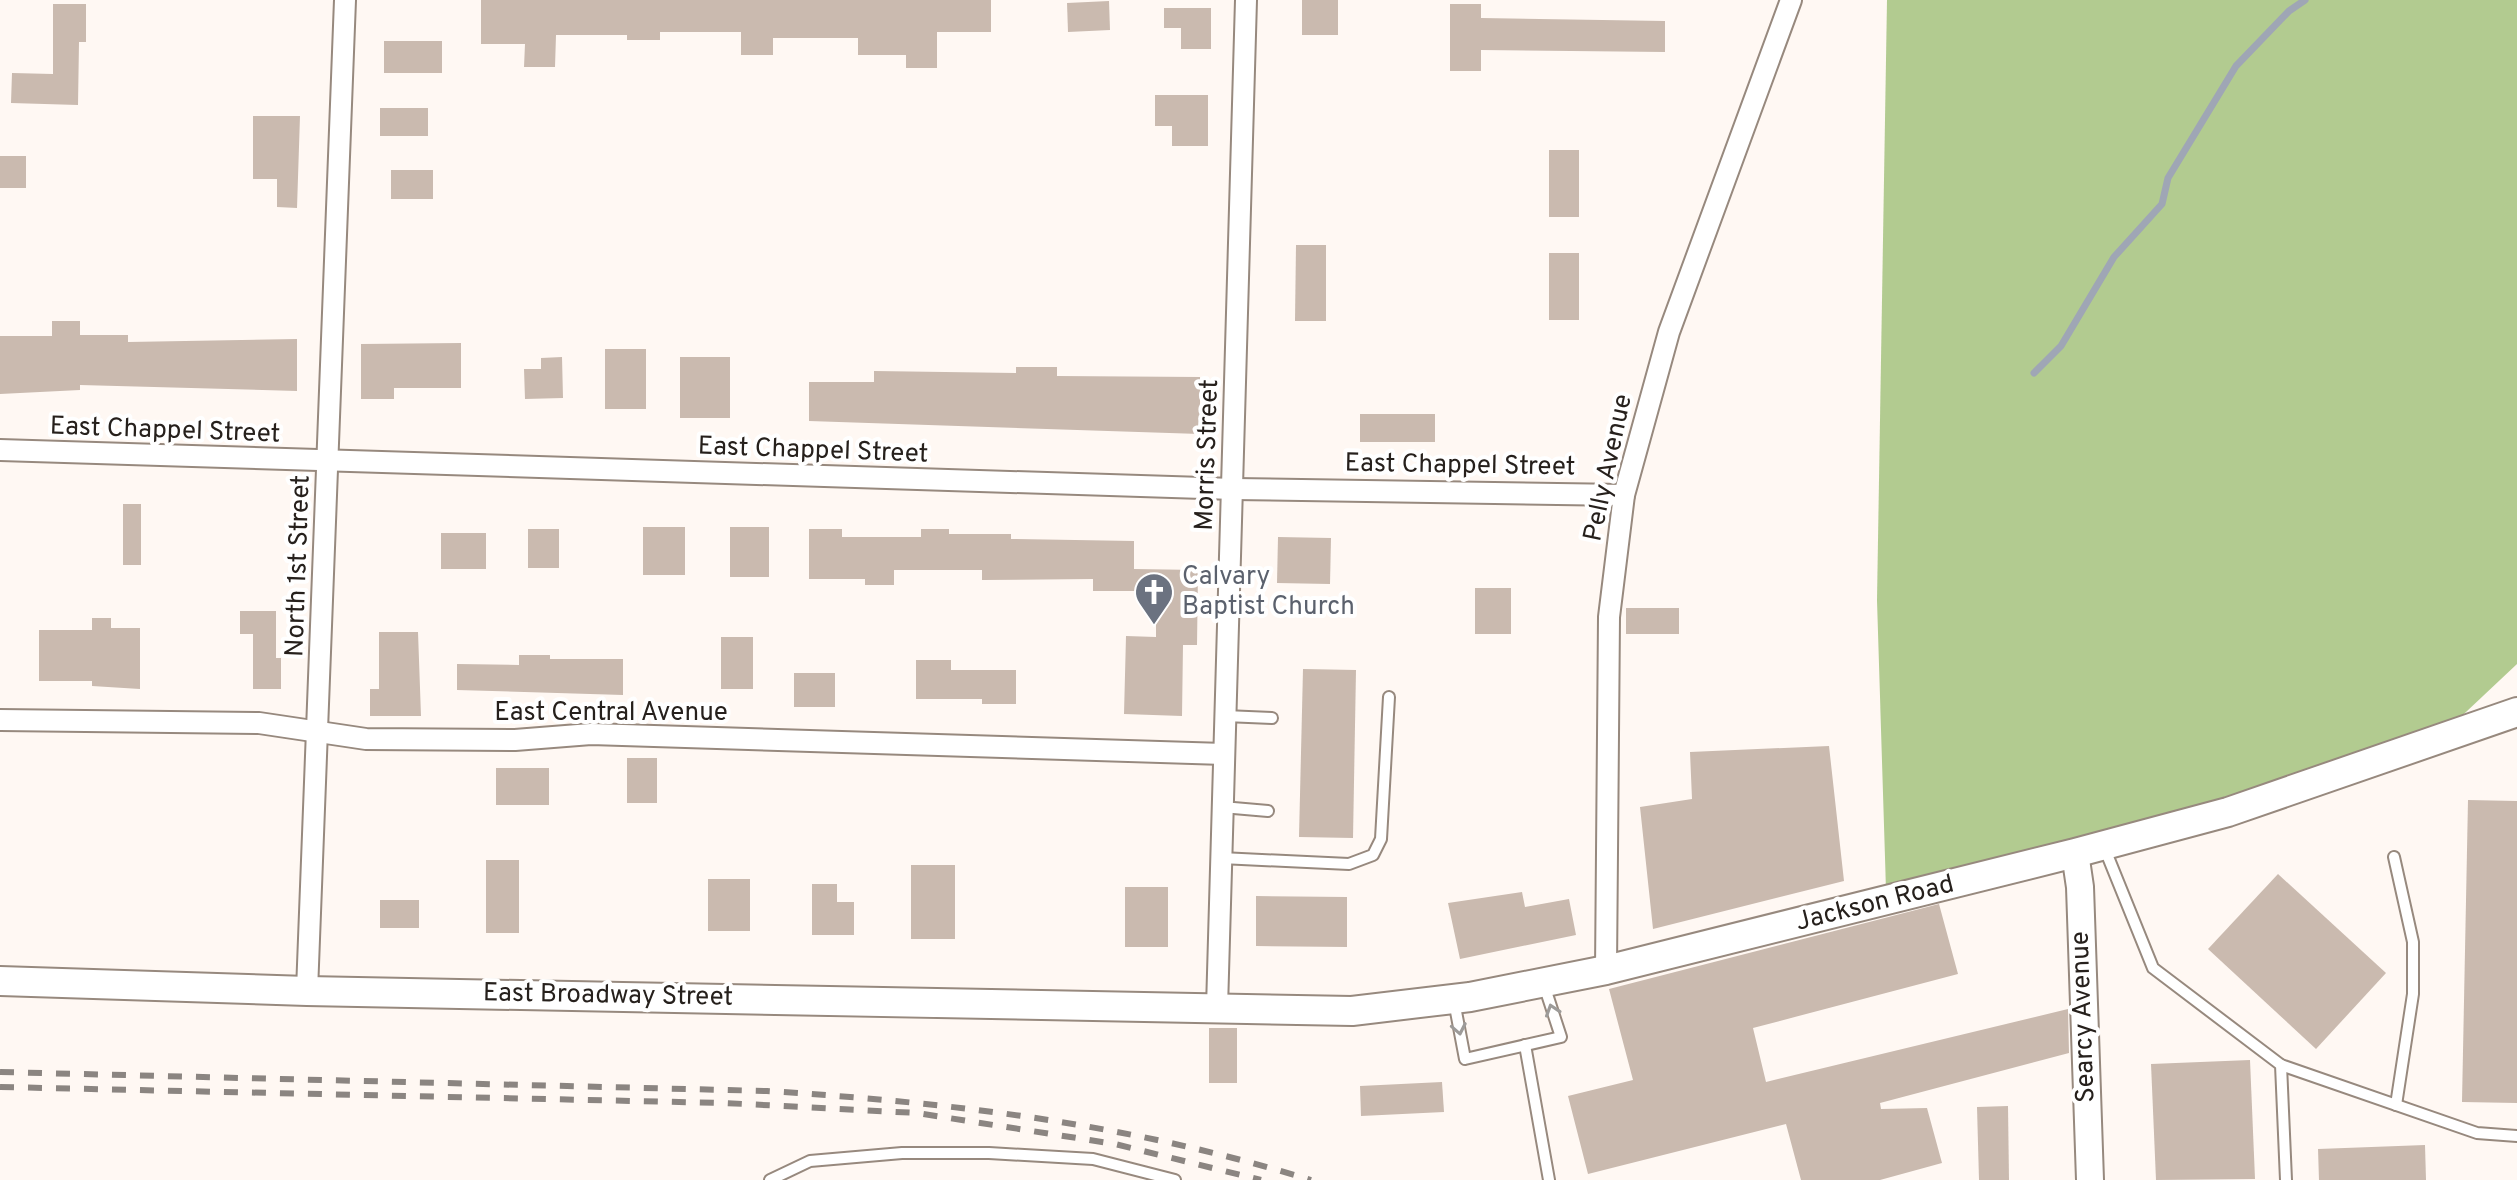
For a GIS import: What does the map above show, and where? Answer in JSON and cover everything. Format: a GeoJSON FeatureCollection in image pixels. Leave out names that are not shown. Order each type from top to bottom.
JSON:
{"type":"FeatureCollection","features":[{"type":"Feature","properties":{"kind":"main road","name":"Jackson Road"},"geometry":{"type":"LineString","coordinates":[[1217,1008],[1352,1011],[1454,999],[1606,970],[2104,846],[2228,812],[2517,712]]}},
{"type":"Feature","properties":{"kind":"main road","name":"East Broadway Street"},"geometry":{"type":"LineString","coordinates":[[0,981],[307,991],[1217,1008]]}},
{"type":"Feature","properties":{"kind":"street","name":"North 1st Street"},"geometry":{"type":"LineString","coordinates":[[307,991],[345,0]]}},
{"type":"Feature","properties":{"kind":"street","name":"Morris Street"},"geometry":{"type":"LineString","coordinates":[[1217,1008],[1246,0]]}},
{"type":"Feature","properties":{"kind":"street","name":"Pelly Avenue"},"geometry":{"type":"LineString","coordinates":[[1606,970],[1609,617],[1624,495],[1669,332],[1791,0]]}},
{"type":"Feature","properties":{"kind":"street","name":"East Chappel Street"},"geometry":{"type":"LineString","coordinates":[[0,450],[329,463],[1234,489],[1624,495]]}},
{"type":"Feature","properties":{"kind":"street","name":"East Central Avenue"},"geometry":{"type":"LineString","coordinates":[[0,720],[259,723],[366,739],[515,740],[591,734],[1224,754]]}},
{"type":"Feature","properties":{"kind":"street","name":"Searcy Avenue"},"geometry":{"type":"LineString","coordinates":[[2075,853],[2080,887],[2090,1180]]}},
{"type":"Feature","properties":{"kind":"lane"},"geometry":{"type":"LineString","coordinates":[[1221,858],[1349,864],[1373,855],[1381,839],[1389,697]]}},
{"type":"Feature","properties":{"kind":"lane"},"geometry":{"type":"LineString","coordinates":[[1225,716],[1272,718]]}},
{"type":"Feature","properties":{"kind":"lane"},"geometry":{"type":"LineString","coordinates":[[1222,807],[1268,811]]}},
{"type":"Feature","properties":{"kind":"lane"},"geometry":{"type":"LineString","coordinates":[[2104,846],[2153,968],[2281,1065],[2477,1133],[2517,1136]]}},
{"type":"Feature","properties":{"kind":"lane"},"geometry":{"type":"LineString","coordinates":[[2394,857],[2413,942],[2413,994],[2396,1105]]}},
{"type":"Feature","properties":{"kind":"lane"},"geometry":{"type":"LineString","coordinates":[[1454,999],[1465,1059],[1561,1037],[1544,982]]}},
{"type":"Feature","properties":{"kind":"lane"},"geometry":{"type":"LineString","coordinates":[[1525,1045],[1549,1180]]}},
{"type":"Feature","properties":{"kind":"lane"},"geometry":{"type":"LineString","coordinates":[[2281,1065],[2286,1180]]}},
{"type":"Feature","properties":{"kind":"lane"},"geometry":{"type":"LineString","coordinates":[[770,1180],[810,1161],[902,1153],[1093,1159],[1175,1180]]}},
{"type":"Feature","properties":{"kind":"green space"},"geometry":{"type":"Polygon","coordinates":[[[1887,0],[2517,0],[2517,664],[2432,744],[1886,890],[1877,600],[1887,0]]]}},
{"type":"Feature","properties":{"kind":"building"},"geometry":{"type":"Polygon","coordinates":[[[481,0],[991,0],[991,32],[937,32],[937,68],[906,68],[906,55],[858,55],[858,38],[773,38],[773,55],[741,55],[741,32],[660,32],[660,40],[627,40],[627,35],[556,35],[555,67],[524,67],[525,44],[481,44],[481,0]]]}},
{"type":"Feature","properties":{"kind":"building"},"geometry":{"type":"Polygon","coordinates":[[[1302,0],[1338,0],[1338,35],[1302,35],[1302,0]]]}},
{"type":"Feature","properties":{"kind":"building"},"geometry":{"type":"Polygon","coordinates":[[[1109,1],[1110,30],[1068,32],[1067,3],[1109,1]]]}},
{"type":"Feature","properties":{"kind":"building"},"geometry":{"type":"Polygon","coordinates":[[[53,4],[86,4],[86,42],[79,42],[78,105],[11,103],[12,73],[53,74],[53,4]]]}},
{"type":"Feature","properties":{"kind":"building"},"geometry":{"type":"Polygon","coordinates":[[[1450,4],[1481,4],[1481,18],[1665,21],[1665,52],[1481,50],[1481,71],[1450,71],[1450,4]]]}},
{"type":"Feature","properties":{"kind":"building"},"geometry":{"type":"Polygon","coordinates":[[[1164,8],[1211,8],[1211,49],[1181,49],[1181,28],[1164,28],[1164,8]]]}},
{"type":"Feature","properties":{"kind":"building"},"geometry":{"type":"Polygon","coordinates":[[[384,41],[442,41],[442,73],[384,73],[384,41]]]}},
{"type":"Feature","properties":{"kind":"building"},"geometry":{"type":"Polygon","coordinates":[[[1155,95],[1208,95],[1208,146],[1172,146],[1172,126],[1155,126],[1155,95]]]}},
{"type":"Feature","properties":{"kind":"building"},"geometry":{"type":"Polygon","coordinates":[[[380,108],[428,108],[428,136],[380,136],[380,108]]]}},
{"type":"Feature","properties":{"kind":"building"},"geometry":{"type":"Polygon","coordinates":[[[253,116],[300,116],[297,208],[277,207],[277,179],[253,179],[253,116]]]}},
{"type":"Feature","properties":{"kind":"building"},"geometry":{"type":"Polygon","coordinates":[[[1549,150],[1579,150],[1579,217],[1549,217],[1549,150]]]}},
{"type":"Feature","properties":{"kind":"building"},"geometry":{"type":"Polygon","coordinates":[[[0,156],[26,156],[26,188],[0,188],[0,156]]]}},
{"type":"Feature","properties":{"kind":"building"},"geometry":{"type":"Polygon","coordinates":[[[391,170],[433,170],[433,199],[391,199],[391,170]]]}},
{"type":"Feature","properties":{"kind":"building"},"geometry":{"type":"Polygon","coordinates":[[[1296,245],[1326,245],[1326,321],[1295,321],[1296,245]]]}},
{"type":"Feature","properties":{"kind":"building"},"geometry":{"type":"Polygon","coordinates":[[[1549,253],[1579,253],[1579,320],[1549,320],[1549,253]]]}},
{"type":"Feature","properties":{"kind":"building"},"geometry":{"type":"Polygon","coordinates":[[[52,321],[80,321],[80,335],[128,335],[128,342],[297,339],[297,391],[80,385],[80,390],[0,394],[0,336],[52,336],[52,321]]]}},
{"type":"Feature","properties":{"kind":"building"},"geometry":{"type":"Polygon","coordinates":[[[461,343],[461,388],[394,388],[394,399],[361,399],[361,344],[461,343]]]}},
{"type":"Feature","properties":{"kind":"building"},"geometry":{"type":"Polygon","coordinates":[[[605,349],[646,349],[646,409],[605,409],[605,349]]]}},
{"type":"Feature","properties":{"kind":"building"},"geometry":{"type":"Polygon","coordinates":[[[562,357],[563,398],[525,399],[524,369],[541,369],[541,358],[562,357]]]}},
{"type":"Feature","properties":{"kind":"building"},"geometry":{"type":"Polygon","coordinates":[[[680,357],[730,357],[730,418],[680,418],[680,357]]]}},
{"type":"Feature","properties":{"kind":"building"},"geometry":{"type":"Polygon","coordinates":[[[1016,367],[1057,367],[1057,376],[1200,377],[1200,434],[809,421],[809,382],[874,382],[874,371],[1016,373],[1016,367]]]}},
{"type":"Feature","properties":{"kind":"building"},"geometry":{"type":"Polygon","coordinates":[[[1360,414],[1435,414],[1435,442],[1360,442],[1360,414]]]}},
{"type":"Feature","properties":{"kind":"building"},"geometry":{"type":"Polygon","coordinates":[[[123,504],[141,504],[141,565],[123,565],[123,504]]]}},
{"type":"Feature","properties":{"kind":"building"},"geometry":{"type":"Polygon","coordinates":[[[643,527],[685,527],[685,575],[643,575],[643,527]]]}},
{"type":"Feature","properties":{"kind":"building"},"geometry":{"type":"Polygon","coordinates":[[[730,527],[769,527],[769,577],[730,577],[730,527]]]}},
{"type":"Feature","properties":{"kind":"building"},"geometry":{"type":"Polygon","coordinates":[[[528,529],[559,529],[559,568],[528,568],[528,529]]]}},
{"type":"Feature","properties":{"kind":"building"},"geometry":{"type":"Polygon","coordinates":[[[809,529],[842,529],[842,537],[921,537],[921,529],[949,529],[949,534],[1011,534],[1011,539],[1134,541],[1134,569],[1198,570],[1197,645],[1183,645],[1182,716],[1124,714],[1126,636],[1156,637],[1156,591],[1093,591],[1093,579],[982,580],[982,570],[894,570],[894,585],[865,585],[865,579],[809,579],[809,529]]]}},
{"type":"Feature","properties":{"kind":"building"},"geometry":{"type":"Polygon","coordinates":[[[441,533],[486,533],[486,569],[441,569],[441,533]]]}},
{"type":"Feature","properties":{"kind":"building"},"geometry":{"type":"Polygon","coordinates":[[[1278,537],[1331,538],[1330,584],[1277,583],[1278,537]]]}},
{"type":"Feature","properties":{"kind":"building"},"geometry":{"type":"Polygon","coordinates":[[[1475,588],[1511,588],[1511,634],[1475,634],[1475,588]]]}},
{"type":"Feature","properties":{"kind":"building"},"geometry":{"type":"Polygon","coordinates":[[[1626,608],[1679,608],[1679,634],[1626,634],[1626,608]]]}},
{"type":"Feature","properties":{"kind":"building"},"geometry":{"type":"Polygon","coordinates":[[[240,611],[276,611],[276,658],[281,658],[281,689],[253,689],[253,634],[240,634],[240,611]]]}},
{"type":"Feature","properties":{"kind":"building"},"geometry":{"type":"Polygon","coordinates":[[[92,618],[111,618],[111,628],[140,628],[140,689],[92,686],[92,681],[39,681],[39,630],[92,630],[92,618]]]}},
{"type":"Feature","properties":{"kind":"building"},"geometry":{"type":"Polygon","coordinates":[[[379,632],[418,632],[421,716],[370,716],[370,689],[379,689],[379,632]]]}},
{"type":"Feature","properties":{"kind":"building"},"geometry":{"type":"Polygon","coordinates":[[[721,637],[753,637],[753,689],[721,689],[721,637]]]}},
{"type":"Feature","properties":{"kind":"building"},"geometry":{"type":"Polygon","coordinates":[[[519,655],[550,655],[550,659],[623,659],[623,695],[457,690],[457,664],[519,665],[519,655]]]}},
{"type":"Feature","properties":{"kind":"building"},"geometry":{"type":"Polygon","coordinates":[[[916,660],[951,660],[951,670],[1016,670],[1016,704],[982,704],[982,699],[916,699],[916,660]]]}},
{"type":"Feature","properties":{"kind":"building"},"geometry":{"type":"Polygon","coordinates":[[[1303,669],[1356,670],[1353,838],[1299,837],[1303,669]]]}},
{"type":"Feature","properties":{"kind":"building"},"geometry":{"type":"Polygon","coordinates":[[[794,673],[835,673],[835,707],[794,707],[794,673]]]}},
{"type":"Feature","properties":{"kind":"building"},"geometry":{"type":"Polygon","coordinates":[[[1829,746],[1844,881],[1653,929],[1640,807],[1692,799],[1690,752],[1829,746]]]}},
{"type":"Feature","properties":{"kind":"building"},"geometry":{"type":"Polygon","coordinates":[[[627,758],[657,758],[657,803],[627,803],[627,758]]]}},
{"type":"Feature","properties":{"kind":"building"},"geometry":{"type":"Polygon","coordinates":[[[496,768],[549,768],[549,805],[496,805],[496,768]]]}},
{"type":"Feature","properties":{"kind":"building"},"geometry":{"type":"Polygon","coordinates":[[[2468,800],[2517,801],[2517,1103],[2462,1102],[2468,800]]]}},
{"type":"Feature","properties":{"kind":"building"},"geometry":{"type":"Polygon","coordinates":[[[486,860],[519,860],[519,933],[486,933],[486,860]]]}},
{"type":"Feature","properties":{"kind":"building"},"geometry":{"type":"Polygon","coordinates":[[[911,865],[955,865],[955,939],[911,939],[911,865]]]}},
{"type":"Feature","properties":{"kind":"building"},"geometry":{"type":"Polygon","coordinates":[[[2278,874],[2386,973],[2316,1049],[2208,949],[2278,874]]]}},
{"type":"Feature","properties":{"kind":"building"},"geometry":{"type":"Polygon","coordinates":[[[708,879],[750,879],[750,931],[708,931],[708,879]]]}},
{"type":"Feature","properties":{"kind":"building"},"geometry":{"type":"Polygon","coordinates":[[[812,884],[837,884],[837,902],[854,902],[854,935],[812,935],[812,884]]]}},
{"type":"Feature","properties":{"kind":"building"},"geometry":{"type":"Polygon","coordinates":[[[1125,887],[1168,887],[1168,947],[1125,947],[1125,887]]]}},
{"type":"Feature","properties":{"kind":"building"},"geometry":{"type":"Polygon","coordinates":[[[1522,892],[1525,907],[1569,899],[1576,935],[1460,959],[1448,903],[1522,892]]]}},
{"type":"Feature","properties":{"kind":"building"},"geometry":{"type":"Polygon","coordinates":[[[1256,896],[1347,897],[1347,947],[1256,946],[1256,896]]]}},
{"type":"Feature","properties":{"kind":"building"},"geometry":{"type":"Polygon","coordinates":[[[380,900],[419,900],[419,928],[380,928],[380,900]]]}},
{"type":"Feature","properties":{"kind":"building"},"geometry":{"type":"Polygon","coordinates":[[[1939,904],[1958,974],[1753,1028],[1766,1082],[2068,1009],[2069,1053],[1880,1103],[1881,1109],[1927,1108],[1942,1163],[1880,1180],[1801,1180],[1786,1124],[1588,1174],[1568,1096],[1633,1080],[1609,989],[1939,904]]]}},
{"type":"Feature","properties":{"kind":"building"},"geometry":{"type":"Polygon","coordinates":[[[1209,1028],[1237,1028],[1237,1083],[1209,1083],[1209,1028]]]}},
{"type":"Feature","properties":{"kind":"building"},"geometry":{"type":"Polygon","coordinates":[[[2250,1060],[2255,1179],[2156,1180],[2151,1064],[2250,1060]]]}},
{"type":"Feature","properties":{"kind":"building"},"geometry":{"type":"Polygon","coordinates":[[[1442,1082],[1444,1112],[1361,1116],[1360,1086],[1442,1082]]]}},
{"type":"Feature","properties":{"kind":"building"},"geometry":{"type":"Polygon","coordinates":[[[2008,1106],[2009,1180],[1979,1180],[1977,1107],[2008,1106]]]}},
{"type":"Feature","properties":{"kind":"building"},"geometry":{"type":"Polygon","coordinates":[[[2425,1145],[2426,1180],[2319,1180],[2318,1149],[2425,1145]]]}},
{"type":"Feature","properties":{"kind":"waterway"},"geometry":{"type":"LineString","coordinates":[[2034,373],[2061,346],[2114,257],[2162,204],[2168,178],[2236,66],[2289,11],[2305,0]]}},
{"type":"Feature","properties":{"kind":"railway"},"geometry":{"type":"LineString","coordinates":[[0,1072],[767,1091],[837,1096],[975,1110],[1109,1130],[1176,1144],[1311,1180]]}},
{"type":"Feature","properties":{"kind":"railway"},"geometry":{"type":"LineString","coordinates":[[0,1087],[725,1103],[917,1113],[1115,1144],[1261,1180]]}},
{"type":"Feature","properties":{"kind":"place","name":"Calvary Baptist Church"},"geometry":{"type":"Point","coordinates":[1154,626]}}]}
